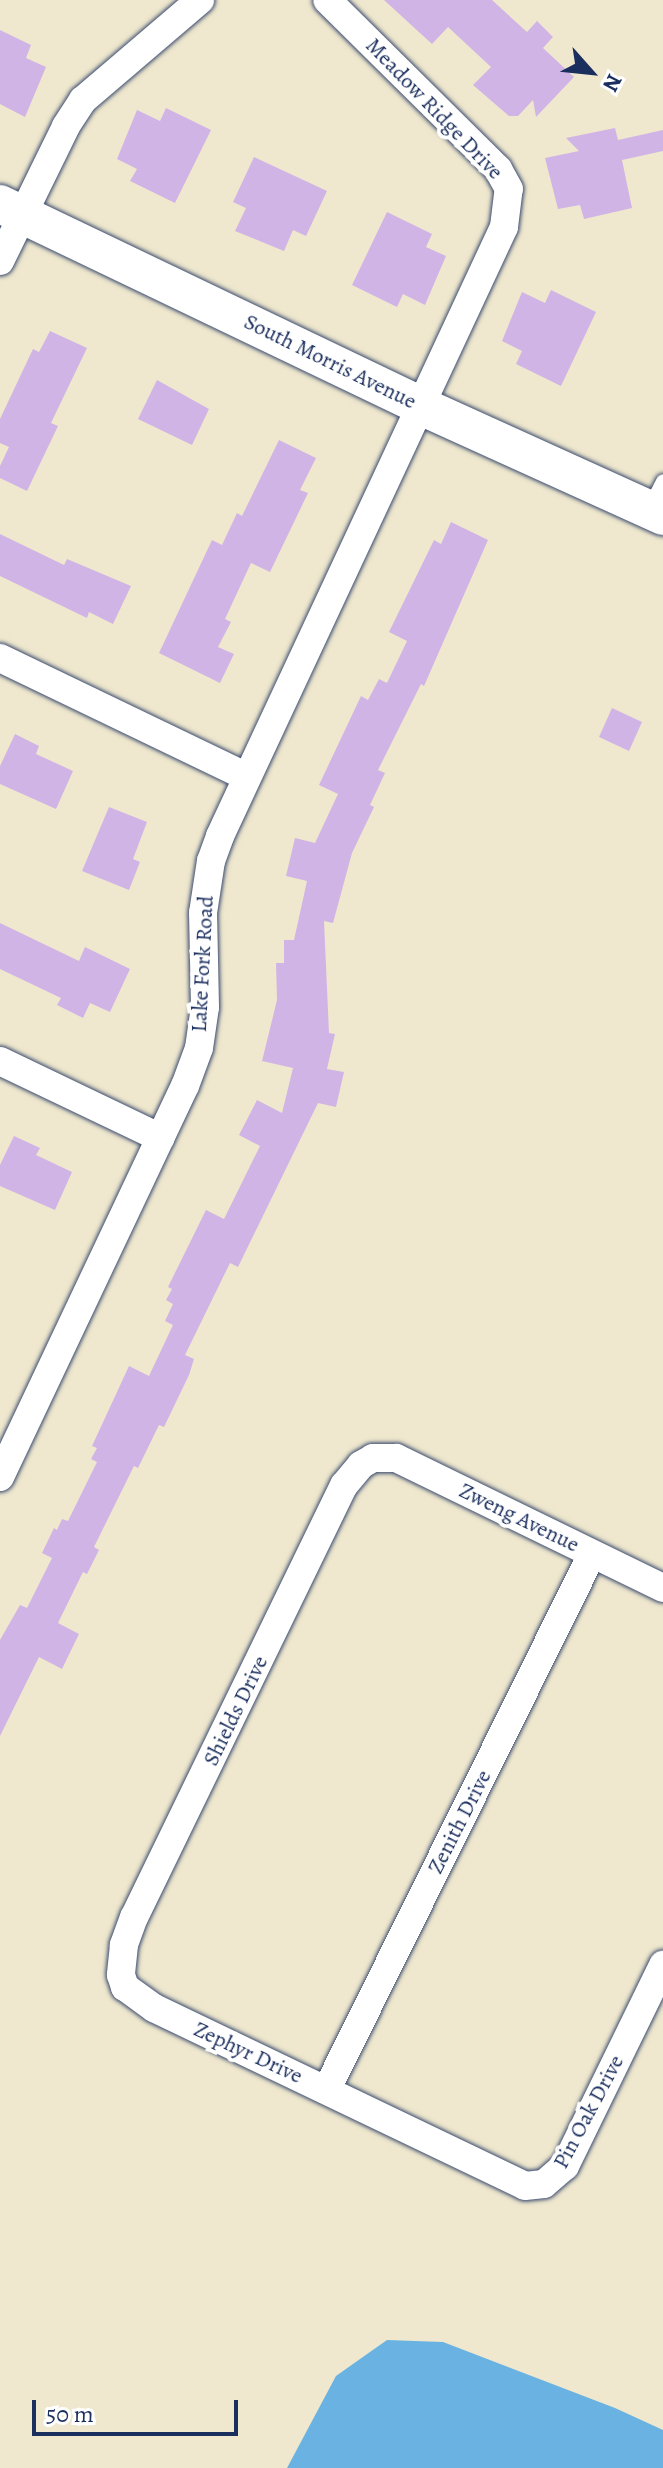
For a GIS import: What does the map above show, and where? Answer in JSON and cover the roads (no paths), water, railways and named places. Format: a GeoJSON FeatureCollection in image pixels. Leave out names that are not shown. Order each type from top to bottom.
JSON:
{"type":"FeatureCollection","features":[{"type":"Feature","properties":{"kind":"street"},"geometry":{"type":"LineString","coordinates":[[0,261],[11,209],[83,100],[200,0]]}},
{"type":"Feature","properties":{"kind":"street","name":"Meadow Ridge Drive"},"geometry":{"type":"LineString","coordinates":[[327,0],[498,169],[509,189],[504,227],[423,407]]}},
{"type":"Feature","properties":{"kind":"street","name":"South Morris Avenue"},"geometry":{"type":"LineString","coordinates":[[11,209],[423,407],[658,502]]}},
{"type":"Feature","properties":{"kind":"street","name":"Lake Fork Road"},"geometry":{"type":"LineString","coordinates":[[2,1469],[161,1138],[199,1048],[205,1007],[206,887],[220,836],[423,407]]}},
{"type":"Feature","properties":{"kind":"street"},"geometry":{"type":"LineString","coordinates":[[0,658],[247,777]]}},
{"type":"Feature","properties":{"kind":"street"},"geometry":{"type":"LineString","coordinates":[[0,1061],[161,1138]]}},
{"type":"Feature","properties":{"kind":"street","name":"Zweng Avenue"},"geometry":{"type":"LineString","coordinates":[[373,1458],[396,1458],[663,1588]]}},
{"type":"Feature","properties":{"kind":"street","name":"Shields Drive"},"geometry":{"type":"LineString","coordinates":[[121,1975],[124,1945],[134,1917],[344,1485],[361,1465],[373,1458]]}},
{"type":"Feature","properties":{"kind":"street","name":"Zenith Drive"},"geometry":{"type":"LineString","coordinates":[[327,2089],[592,1554]]}},
{"type":"Feature","properties":{"kind":"street","name":"Pin Oak Drive"},"geometry":{"type":"LineString","coordinates":[[386,2119],[516,2184],[535,2185],[553,2180],[565,2166],[663,1965]]}},
{"type":"Feature","properties":{"kind":"street","name":"Zephyr Drive"},"geometry":{"type":"LineString","coordinates":[[121,1975],[125,1987],[154,2008],[386,2119]]}},
{"type":"Feature","properties":{"kind":"water"},"geometry":{"type":"Polygon","coordinates":[[[387,2340],[443,2342],[615,2408],[663,2430],[663,2468],[287,2468],[336,2376],[387,2340]]]}}]}
